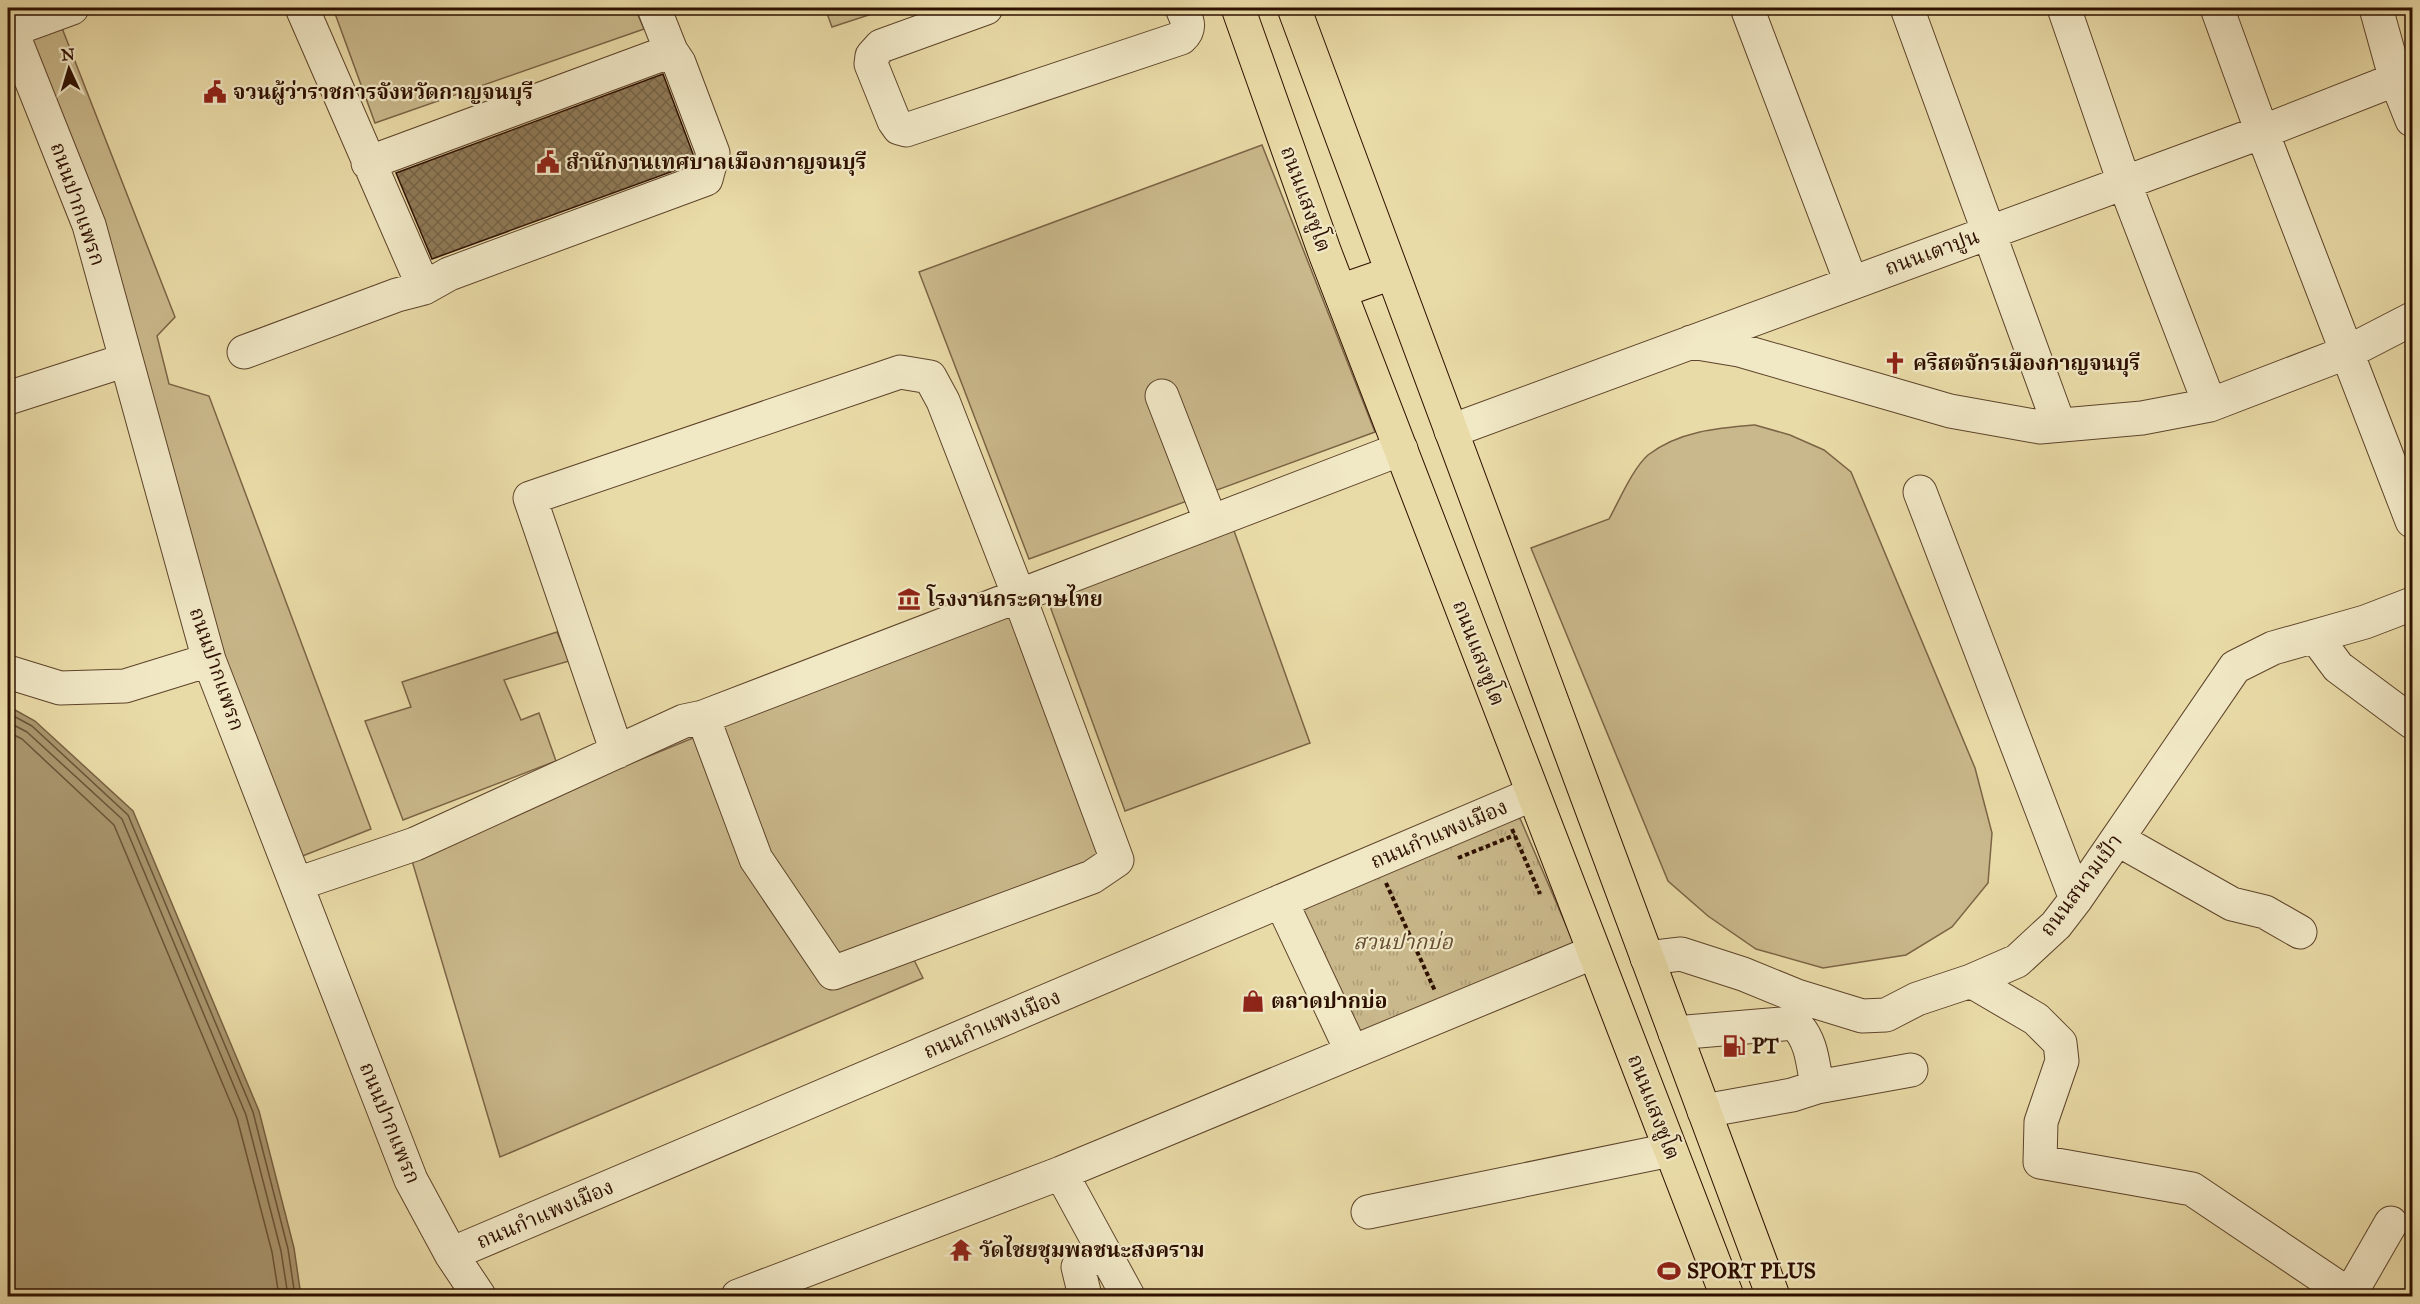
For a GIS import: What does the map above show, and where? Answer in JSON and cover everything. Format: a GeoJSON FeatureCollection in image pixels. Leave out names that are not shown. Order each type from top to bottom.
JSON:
{"type":"FeatureCollection","features":[{"type":"Feature","properties":{"kind":"main road","name":"ถนนแสงชูโต"},"geometry":{"type":"LineString","coordinates":[[1238,8],[1340,291],[1727,1296]]}},
{"type":"Feature","properties":{"kind":"main road"},"geometry":{"type":"LineString","coordinates":[[1294,8],[1773,1296]]}},
{"type":"Feature","properties":{"kind":"main road"},"geometry":{"type":"LineString","coordinates":[[1340,291],[1392,273]]}},
{"type":"Feature","properties":{"kind":"main road"},"geometry":{"type":"LineString","coordinates":[[1668,1144],[1706,1118]]}},
{"type":"Feature","properties":{"kind":"street"},"geometry":{"type":"LineString","coordinates":[[10,26],[72,8]]}},
{"type":"Feature","properties":{"kind":"street"},"geometry":{"type":"LineString","coordinates":[[302,8],[424,288]]}},
{"type":"Feature","properties":{"kind":"street"},"geometry":{"type":"LineString","coordinates":[[244,352],[397,295],[424,288],[449,274],[706,179],[713,153],[679,63],[671,51],[654,8]]}},
{"type":"Feature","properties":{"kind":"street"},"geometry":{"type":"LineString","coordinates":[[986,8],[945,15],[881,46],[872,56],[871,64],[899,128],[906,130],[1180,38],[1186,33],[1189,24],[1182,8]]}},
{"type":"Feature","properties":{"kind":"street"},"geometry":{"type":"LineString","coordinates":[[1747,8],[1851,282]]}},
{"type":"Feature","properties":{"kind":"street"},"geometry":{"type":"LineString","coordinates":[[1907,8],[2059,425]]}},
{"type":"Feature","properties":{"kind":"street"},"geometry":{"type":"LineString","coordinates":[[2064,8],[2124,182],[2210,405]]}},
{"type":"Feature","properties":{"kind":"street"},"geometry":{"type":"LineString","coordinates":[[2217,8],[2262,132],[2412,521]]}},
{"type":"Feature","properties":{"kind":"street"},"geometry":{"type":"LineString","coordinates":[[2376,8],[2404,77],[2412,120]]}},
{"type":"Feature","properties":{"kind":"street","name":"ถนนปากแพรก"},"geometry":{"type":"LineString","coordinates":[[10,26],[89,225],[209,660],[411,1180],[451,1254],[479,1296]]}},
{"type":"Feature","properties":{"kind":"street"},"geometry":{"type":"LineString","coordinates":[[368,163],[671,51]]}},
{"type":"Feature","properties":{"kind":"street","name":"ถนนเตาปูน"},"geometry":{"type":"LineString","coordinates":[[1451,431],[2262,132],[2404,77]]}},
{"type":"Feature","properties":{"kind":"street"},"geometry":{"type":"LineString","coordinates":[[1690,342],[1739,350],[1950,411],[2040,427],[2142,418],[2210,405],[2348,352],[2412,319]]}},
{"type":"Feature","properties":{"kind":"street"},"geometry":{"type":"LineString","coordinates":[[8,398],[126,360]]}},
{"type":"Feature","properties":{"kind":"street"},"geometry":{"type":"LineString","coordinates":[[617,752],[530,498],[900,372],[930,377],[943,401],[1019,596],[1118,860],[1092,877],[833,973],[756,859],[703,717]]}},
{"type":"Feature","properties":{"kind":"street"},"geometry":{"type":"LineString","coordinates":[[1162,396],[1211,522]]}},
{"type":"Feature","properties":{"kind":"street"},"geometry":{"type":"LineString","coordinates":[[297,884],[415,844],[684,721],[703,717],[1401,449]]}},
{"type":"Feature","properties":{"kind":"street"},"geometry":{"type":"LineString","coordinates":[[1920,492],[2076,899]]}},
{"type":"Feature","properties":{"kind":"street","name":"ถนนสนามเป้า"},"geometry":{"type":"LineString","coordinates":[[1647,958],[1681,954],[1743,974],[1797,996],[1862,1016],[1886,1015],[1917,999],[1971,981],[2017,961],[2056,926],[2235,667],[2273,648],[2365,622],[2412,604]]}},
{"type":"Feature","properties":{"kind":"street"},"geometry":{"type":"LineString","coordinates":[[2382,614],[2412,633]]}},
{"type":"Feature","properties":{"kind":"street"},"geometry":{"type":"LineString","coordinates":[[2315,636],[2338,667],[2412,722]]}},
{"type":"Feature","properties":{"kind":"street"},"geometry":{"type":"LineString","coordinates":[[8,672],[60,688],[125,686],[209,660]]}},
{"type":"Feature","properties":{"kind":"street","name":"ถนนกำแพงเมือง"},"geometry":{"type":"LineString","coordinates":[[451,1254],[1533,794]]}},
{"type":"Feature","properties":{"kind":"street"},"geometry":{"type":"LineString","coordinates":[[2117,839],[2232,904],[2265,912],[2300,932]]}},
{"type":"Feature","properties":{"kind":"street"},"geometry":{"type":"LineString","coordinates":[[1281,901],[1352,1052]]}},
{"type":"Feature","properties":{"kind":"street"},"geometry":{"type":"LineString","coordinates":[[738,1296],[1061,1173],[1594,952]]}},
{"type":"Feature","properties":{"kind":"street"},"geometry":{"type":"LineString","coordinates":[[1971,981],[2036,1018],[2060,1043],[2062,1061],[2041,1122],[2040,1162],[2192,1190],[2348,1296],[2391,1223]]}},
{"type":"Feature","properties":{"kind":"street"},"geometry":{"type":"LineString","coordinates":[[1675,1033],[1794,1023],[1804,1032],[1809,1044],[1817,1088]]}},
{"type":"Feature","properties":{"kind":"street"},"geometry":{"type":"LineString","coordinates":[[1706,1118],[1817,1088],[1911,1070]]}},
{"type":"Feature","properties":{"kind":"street"},"geometry":{"type":"LineString","coordinates":[[1368,1212],[1668,1144]]}},
{"type":"Feature","properties":{"kind":"street"},"geometry":{"type":"LineString","coordinates":[[1061,1173],[1128,1296]]}},
{"type":"Feature","properties":{"kind":"street"},"geometry":{"type":"LineString","coordinates":[[1084,1296],[1078,1267],[1103,1253]]}},
{"type":"Feature","properties":{"kind":"path"},"geometry":{"type":"LineString","coordinates":[[1502,807],[1542,898]]}},
{"type":"Feature","properties":{"kind":"path"},"geometry":{"type":"LineString","coordinates":[[1376,861],[1445,1014]]}},
{"type":"Feature","properties":{"kind":"green space"},"geometry":{"type":"Polygon","coordinates":[[[333,8],[635,8],[644,29],[375,123],[333,8]]]}},
{"type":"Feature","properties":{"kind":"green space"},"geometry":{"type":"Polygon","coordinates":[[[825,8],[890,8],[832,27],[825,8]]]}},
{"type":"Feature","properties":{"kind":"green space"},"geometry":{"type":"Polygon","coordinates":[[[60,23],[175,317],[157,336],[169,384],[209,396],[371,829],[300,857],[221,650],[25,37],[60,23]]]}},
{"type":"Feature","properties":{"kind":"green space"},"geometry":{"type":"Polygon","coordinates":[[[1262,145],[1375,432],[1029,559],[919,272],[1262,145]]]}},
{"type":"Feature","properties":{"kind":"green space"},"geometry":{"type":"Polygon","coordinates":[[[1755,425],[1790,435],[1824,450],[1851,472],[1975,768],[1992,833],[1988,883],[1952,927],[1906,955],[1823,968],[1756,949],[1708,916],[1668,881],[1531,548],[1609,519],[1637,468],[1648,455],[1660,447],[1699,432],[1755,425]]]}},
{"type":"Feature","properties":{"kind":"green space"},"geometry":{"type":"Polygon","coordinates":[[[1233,528],[1310,743],[1125,811],[1047,598],[1233,528]]]}},
{"type":"Feature","properties":{"kind":"green space"},"geometry":{"type":"Polygon","coordinates":[[[1015,606],[1109,857],[900,932],[923,978],[500,1157],[410,854],[1015,606]]]}},
{"type":"Feature","properties":{"kind":"green space"},"geometry":{"type":"Polygon","coordinates":[[[557,632],[569,661],[504,680],[521,720],[539,713],[556,761],[403,820],[365,721],[411,707],[402,682],[557,632]]]}},
{"type":"Feature","properties":{"kind":"green space","name":"สวนปากบ่อ"},"geometry":{"type":"Polygon","coordinates":[[[1519,816],[1575,946],[1354,1040],[1298,909],[1519,816]]]}},
{"type":"Feature","properties":{"kind":"water"},"geometry":{"type":"Polygon","coordinates":[[[8,706],[35,721],[133,811],[259,1111],[294,1248],[301,1296],[8,1296],[8,706]]]}},
{"type":"Feature","properties":{"kind":"building","name":"สำนักงานเทศบาลเมืองกาญจนบุรี"},"geometry":{"type":"Polygon","coordinates":[[[663,74],[693,154],[690,165],[432,259],[396,173],[663,74]]]}},
{"type":"Feature","properties":{"kind":"place","name":"จวนผู้ว่าราชการจังหวัดกาญจนบุรี"},"geometry":{"type":"Point","coordinates":[215,92]}},
{"type":"Feature","properties":{"kind":"place","name":"สำนักงานเทศบาลเมืองกาญจนบุรี"},"geometry":{"type":"Point","coordinates":[548,162]}},
{"type":"Feature","properties":{"kind":"place","name":"คริสตจักรเมืองกาญจนบุรี"},"geometry":{"type":"Point","coordinates":[1895,363]}},
{"type":"Feature","properties":{"kind":"place","name":"โรงงานกระดาษไทย"},"geometry":{"type":"Point","coordinates":[909,599]}},
{"type":"Feature","properties":{"kind":"place","name":"ตลาดปากบ่อ"},"geometry":{"type":"Point","coordinates":[1253,1001]}},
{"type":"Feature","properties":{"kind":"place","name":"PT"},"geometry":{"type":"Point","coordinates":[1734,1046]}},
{"type":"Feature","properties":{"kind":"place","name":"วัดไชยชุมพลชนะสงคราม"},"geometry":{"type":"Point","coordinates":[961,1250]}},
{"type":"Feature","properties":{"kind":"place","name":"SPORT PLUS"},"geometry":{"type":"Point","coordinates":[1669,1271]}}]}
